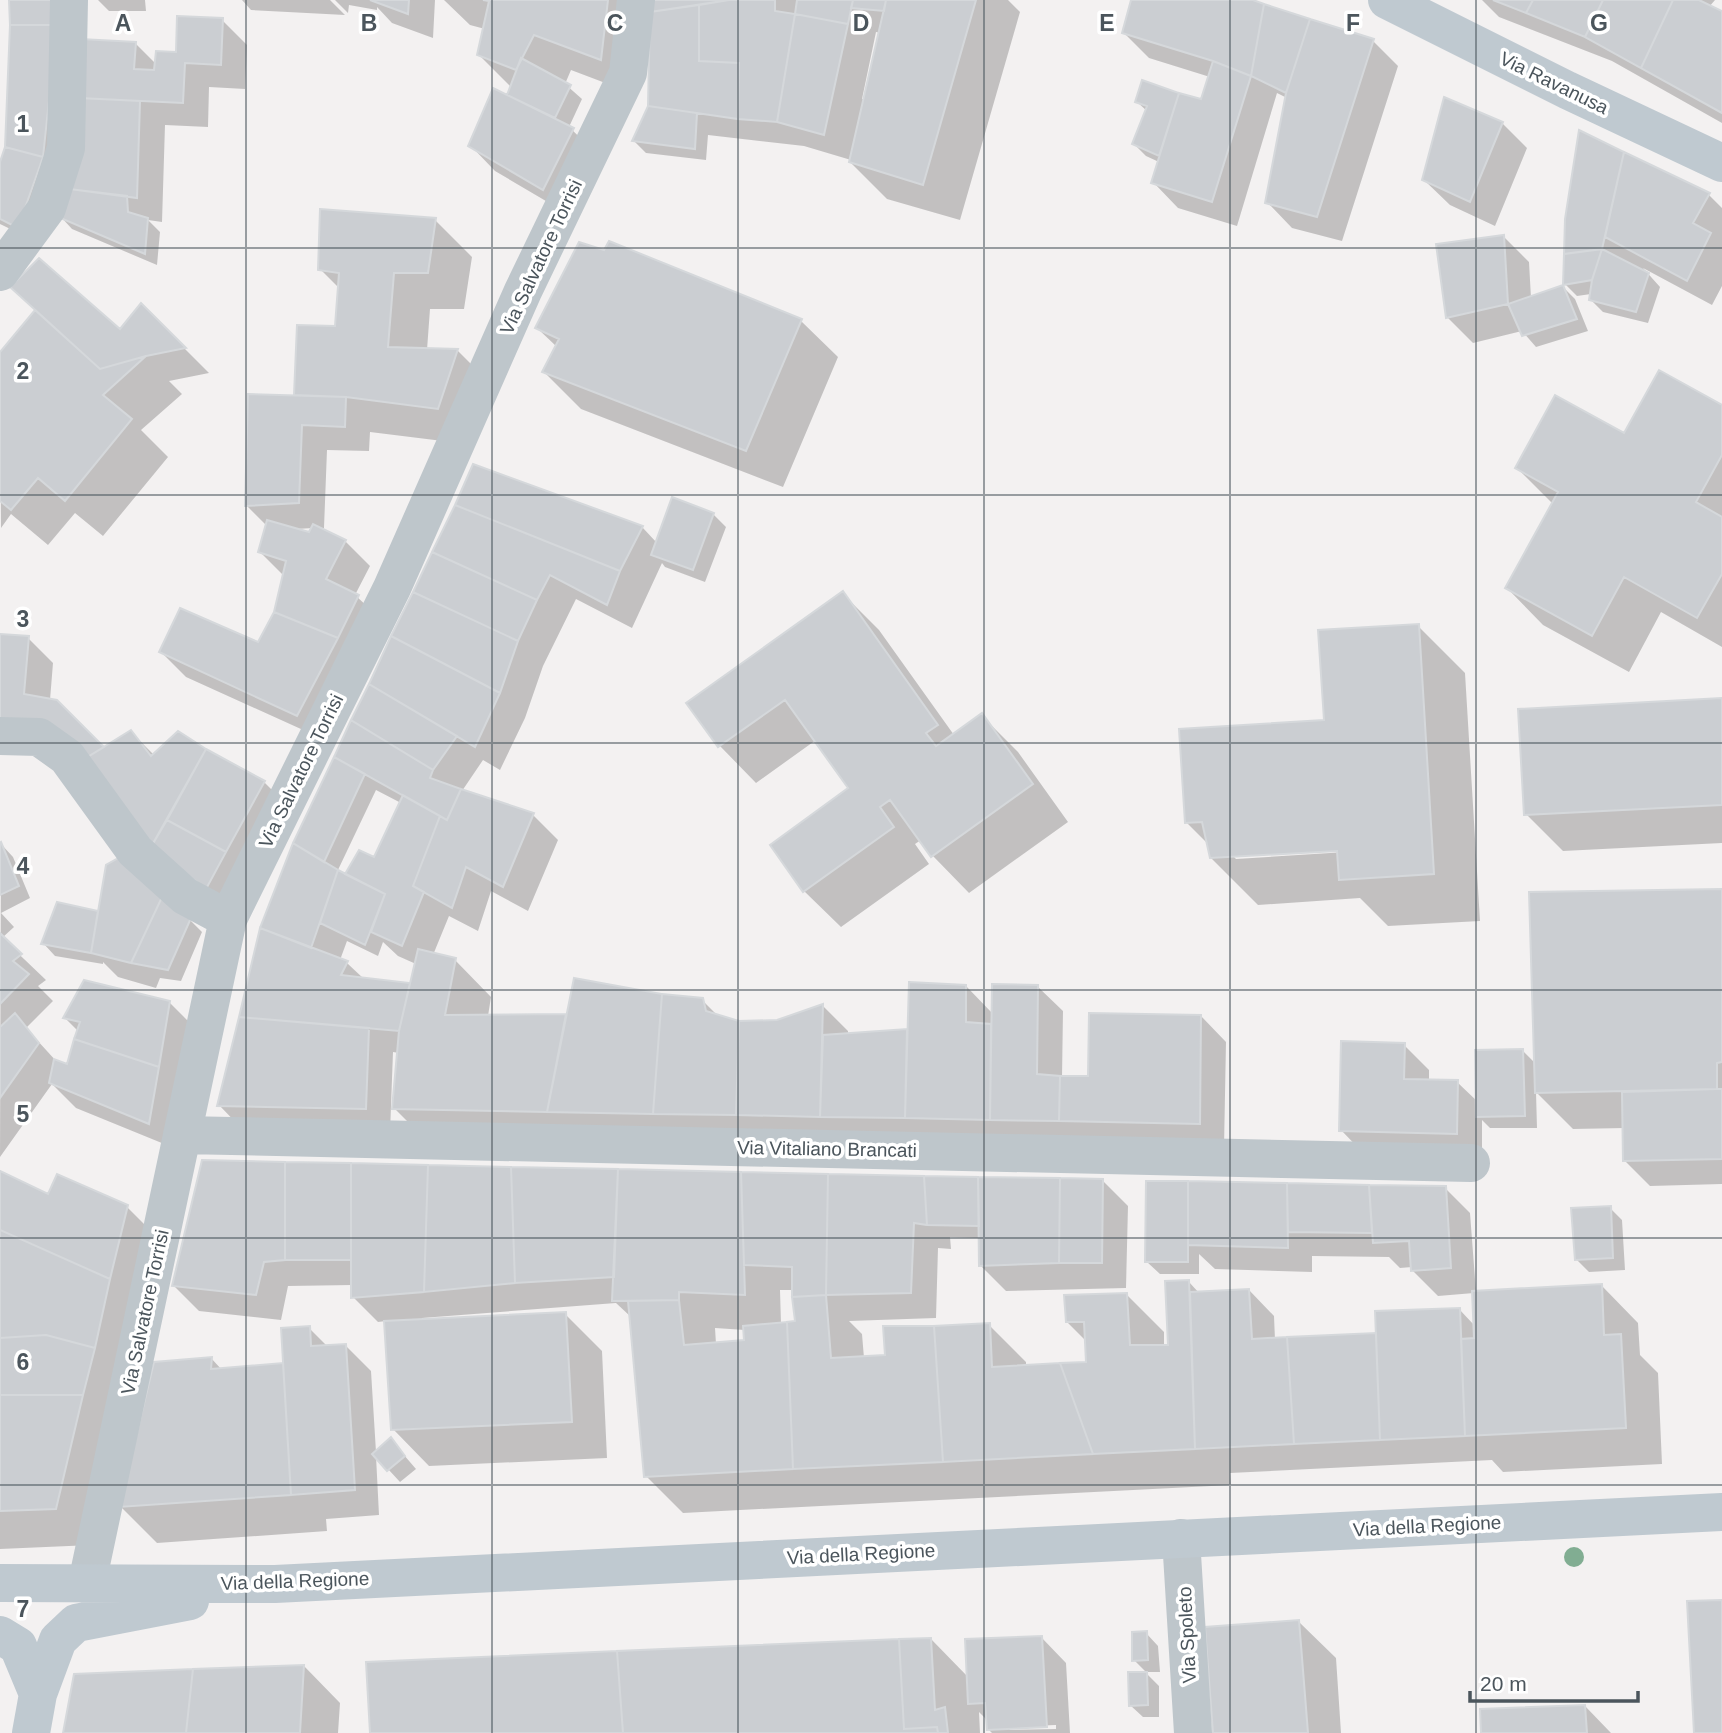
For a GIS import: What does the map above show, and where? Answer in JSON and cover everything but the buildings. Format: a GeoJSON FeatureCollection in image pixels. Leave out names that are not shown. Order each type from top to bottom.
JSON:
{"type":"FeatureCollection","features":[{"type":"Feature","properties":{"kind":"main road","name":"Via Ravanusa"},"geometry":{"type":"LineString","coordinates":[[1388,0],[1567,90],[1722,163]]}},
{"type":"Feature","properties":{"kind":"main road","name":"Via della Regione"},"geometry":{"type":"LineString","coordinates":[[0,1583],[275,1584],[1722,1512]]}},
{"type":"Feature","properties":{"kind":"main road"},"geometry":{"type":"LineString","coordinates":[[32,1733],[38,1694],[58,1640],[76,1623],[275,1584]]}},
{"type":"Feature","properties":{"kind":"main road"},"geometry":{"type":"LineString","coordinates":[[0,1634],[18,1646],[38,1694]]}},
{"type":"Feature","properties":{"kind":"street"},"geometry":{"type":"LineString","coordinates":[[0,272],[47,208],[66,148],[69,0]]}},
{"type":"Feature","properties":{"kind":"street","name":"Via Salvatore Torrisi"},"geometry":{"type":"LineString","coordinates":[[87,1583],[228,919],[392,588],[523,291],[628,73],[636,0]]}},
{"type":"Feature","properties":{"kind":"street"},"geometry":{"type":"LineString","coordinates":[[0,736],[39,737],[67,757],[135,851],[185,896],[228,919]]}},
{"type":"Feature","properties":{"kind":"street","name":"Via Vitaliano Brancati"},"geometry":{"type":"LineString","coordinates":[[182,1135],[1471,1163]]}},
{"type":"Feature","properties":{"kind":"street","name":"Via Spoleto"},"geometry":{"type":"LineString","coordinates":[[1181,1538],[1193,1733]]}}]}
